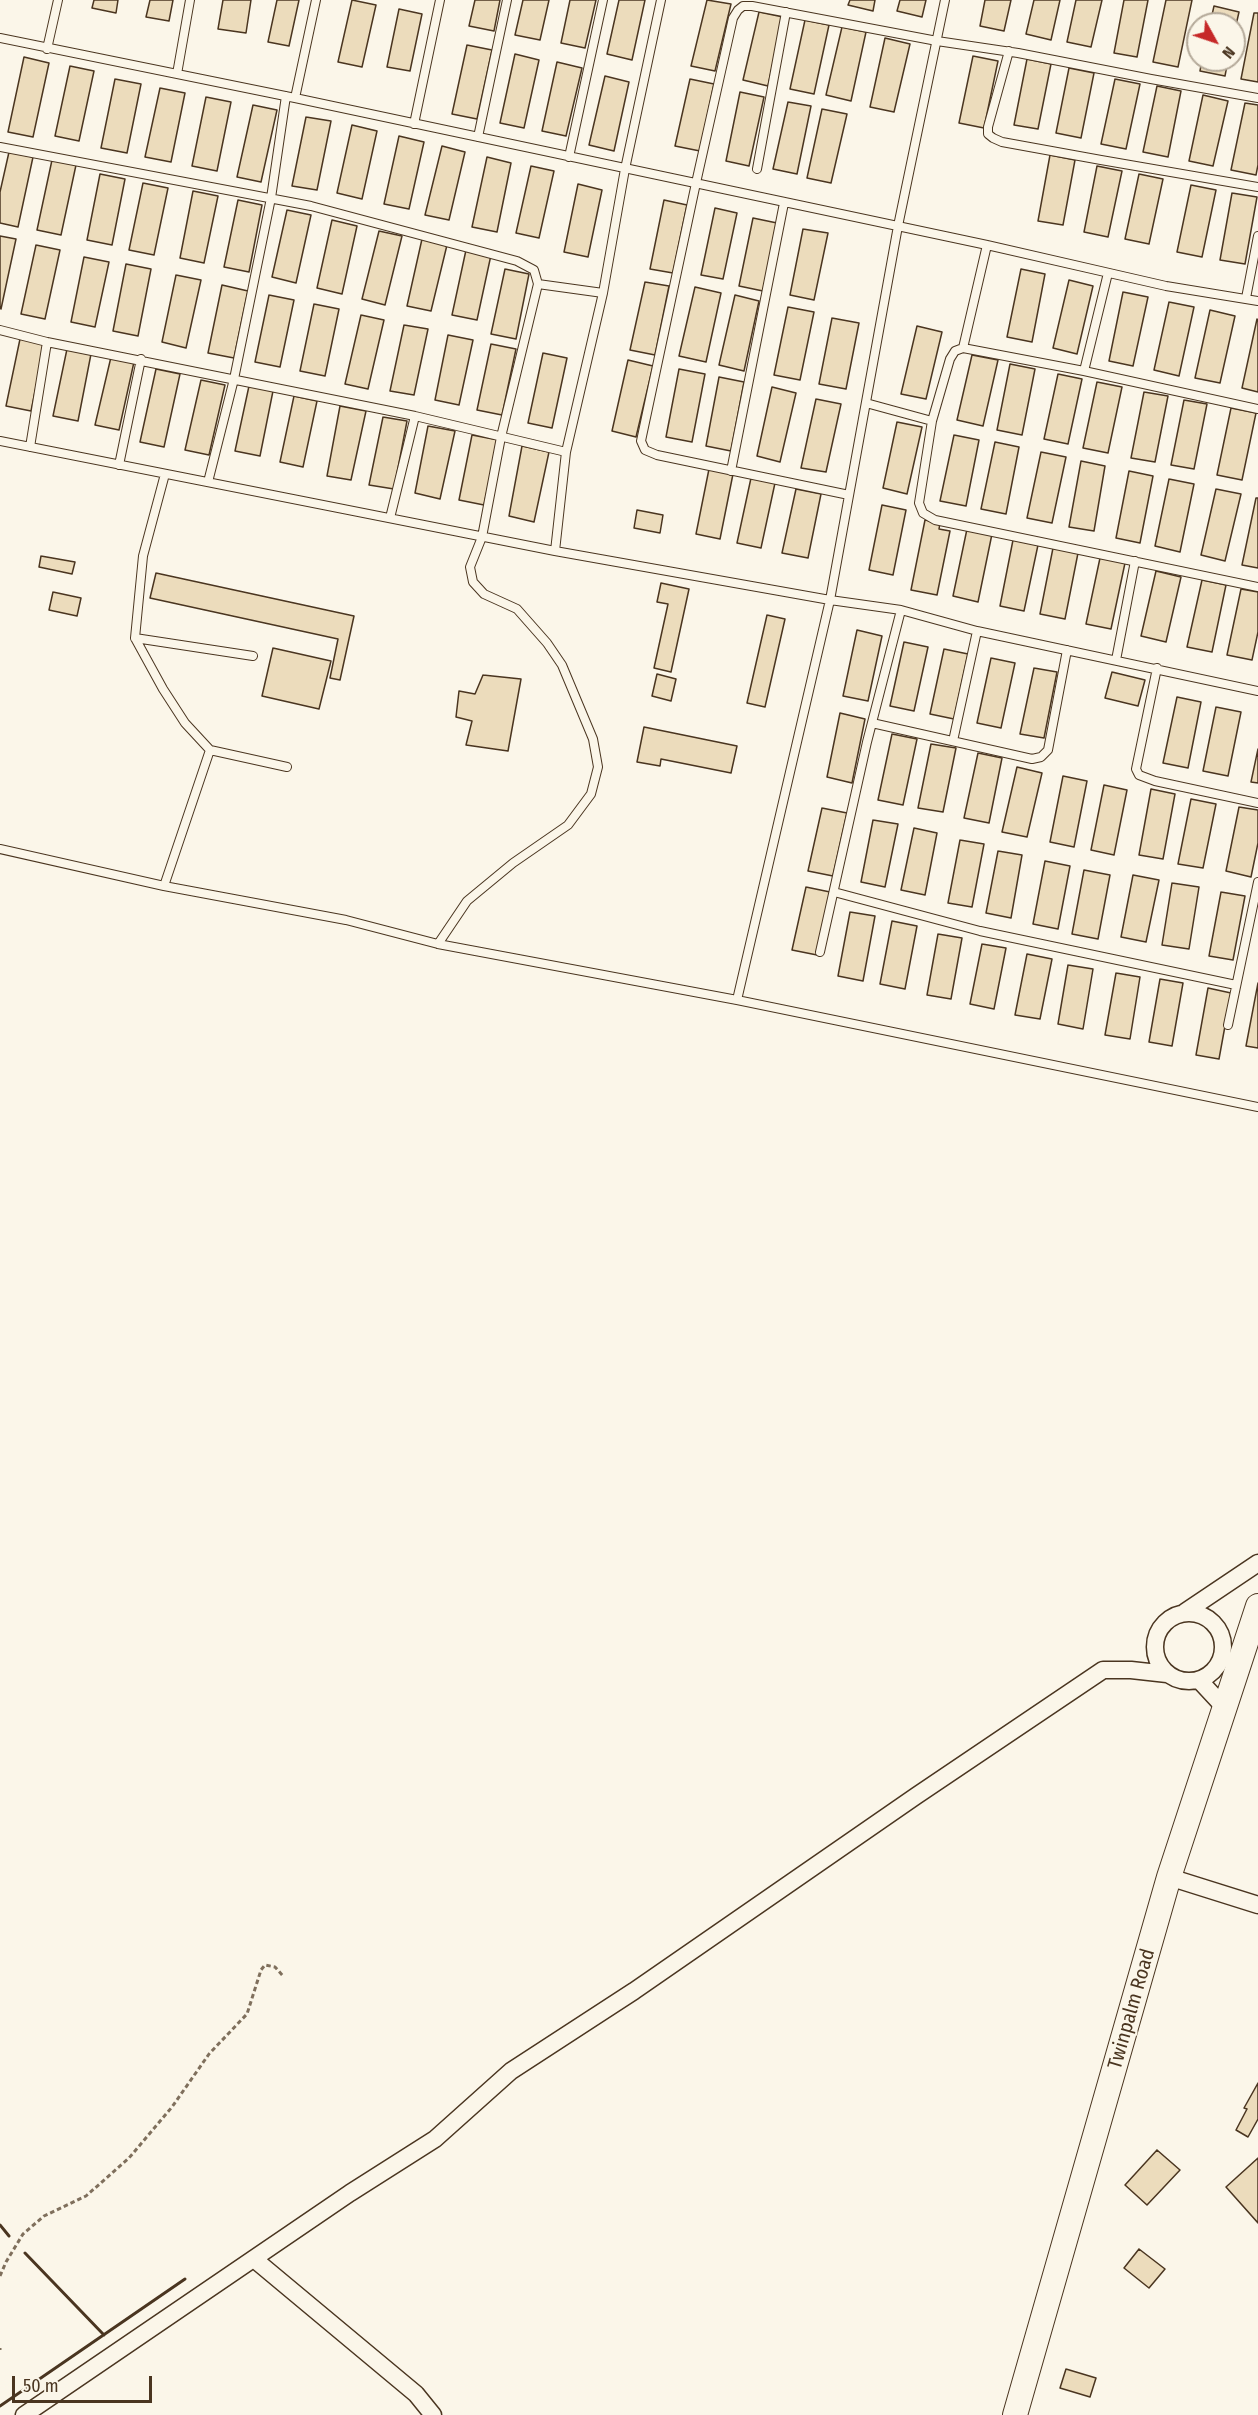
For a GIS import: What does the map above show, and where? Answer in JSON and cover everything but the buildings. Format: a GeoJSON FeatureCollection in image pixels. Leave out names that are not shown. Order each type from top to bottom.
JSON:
{"type":"FeatureCollection","features":[{"type":"Feature","properties":{"kind":"main road","name":"Twinpalm Road"},"geometry":{"type":"LineString","coordinates":[[1015,2415],[1169,1877],[1256,1621]]}},
{"type":"Feature","properties":{"kind":"street"},"geometry":{"type":"LineString","coordinates":[[1167,1674],[1160,1666],[1154,1647],[1155,1636],[1166,1620],[1185,1612],[1258,1563]]}},
{"type":"Feature","properties":{"kind":"street"},"geometry":{"type":"LineString","coordinates":[[24,2415],[350,2193],[435,2139],[511,2071],[634,1990],[1103,1670],[1167,1674],[1186,1681],[1199,1680],[1211,1674],[1217,1668],[1223,1652],[1223,1641],[1213,1623],[1195,1613],[1185,1612]]}},
{"type":"Feature","properties":{"kind":"street"},"geometry":{"type":"LineString","coordinates":[[1131,1670],[1154,1647]]}},
{"type":"Feature","properties":{"kind":"street"},"geometry":{"type":"LineString","coordinates":[[1199,1680],[1225,1708]]}},
{"type":"Feature","properties":{"kind":"street"},"geometry":{"type":"LineString","coordinates":[[1169,1877],[1258,1905]]}},
{"type":"Feature","properties":{"kind":"street"},"geometry":{"type":"LineString","coordinates":[[254,2259],[416,2394],[433,2415]]}},
{"type":"Feature","properties":{"kind":"lane"},"geometry":{"type":"LineString","coordinates":[[47,49],[57,0]]}},
{"type":"Feature","properties":{"kind":"lane"},"geometry":{"type":"LineString","coordinates":[[177,74],[190,0]]}},
{"type":"Feature","properties":{"kind":"lane"},"geometry":{"type":"LineString","coordinates":[[208,482],[234,379],[291,97],[316,0]]}},
{"type":"Feature","properties":{"kind":"lane"},"geometry":{"type":"LineString","coordinates":[[414,124],[440,0]]}},
{"type":"Feature","properties":{"kind":"lane"},"geometry":{"type":"LineString","coordinates":[[478,137],[507,0]]}},
{"type":"Feature","properties":{"kind":"lane"},"geometry":{"type":"LineString","coordinates":[[569,157],[603,0]]}},
{"type":"Feature","properties":{"kind":"lane"},"geometry":{"type":"LineString","coordinates":[[555,551],[566,452],[603,292],[625,169],[662,0]]}},
{"type":"Feature","properties":{"kind":"lane"},"geometry":{"type":"LineString","coordinates":[[737,1000],[830,600],[898,226],[945,0]]}},
{"type":"Feature","properties":{"kind":"lane"},"geometry":{"type":"LineString","coordinates":[[849,495],[657,455],[645,450],[641,441],[733,18],[743,6],[937,41],[1009,51],[1258,98]]}},
{"type":"Feature","properties":{"kind":"lane"},"geometry":{"type":"LineString","coordinates":[[757,168],[786,12]]}},
{"type":"Feature","properties":{"kind":"lane"},"geometry":{"type":"LineString","coordinates":[[0,38],[696,183],[1166,286],[1258,301]]}},
{"type":"Feature","properties":{"kind":"lane"},"geometry":{"type":"LineString","coordinates":[[1009,51],[988,127],[988,134],[993,138],[1002,142],[1258,187]]}},
{"type":"Feature","properties":{"kind":"lane"},"geometry":{"type":"LineString","coordinates":[[0,147],[310,206],[517,261],[534,270],[538,284],[501,437],[482,537],[470,567],[473,582],[484,594],[517,609],[547,643],[561,665],[589,728],[598,767],[591,794],[568,825],[513,863],[467,901],[438,944]]}},
{"type":"Feature","properties":{"kind":"lane"},"geometry":{"type":"LineString","coordinates":[[731,471],[784,203]]}},
{"type":"Feature","properties":{"kind":"lane"},"geometry":{"type":"LineString","coordinates":[[1246,298],[1258,236]]}},
{"type":"Feature","properties":{"kind":"lane"},"geometry":{"type":"LineString","coordinates":[[963,348],[987,245]]}},
{"type":"Feature","properties":{"kind":"lane"},"geometry":{"type":"LineString","coordinates":[[1084,371],[1108,273]]}},
{"type":"Feature","properties":{"kind":"lane"},"geometry":{"type":"LineString","coordinates":[[538,284],[603,292]]}},
{"type":"Feature","properties":{"kind":"lane"},"geometry":{"type":"LineString","coordinates":[[0,330],[47,342],[141,359],[415,416],[566,452]]}},
{"type":"Feature","properties":{"kind":"lane"},"geometry":{"type":"LineString","coordinates":[[30,447],[47,342]]}},
{"type":"Feature","properties":{"kind":"lane"},"geometry":{"type":"LineString","coordinates":[[1258,409],[1084,371],[963,348],[955,351],[950,359],[932,421],[919,503],[923,513],[935,520],[1258,587]]}},
{"type":"Feature","properties":{"kind":"lane"},"geometry":{"type":"LineString","coordinates":[[119,465],[141,359]]}},
{"type":"Feature","properties":{"kind":"lane"},"geometry":{"type":"LineString","coordinates":[[866,403],[932,421]]}},
{"type":"Feature","properties":{"kind":"lane"},"geometry":{"type":"LineString","coordinates":[[390,518],[415,416]]}},
{"type":"Feature","properties":{"kind":"lane"},"geometry":{"type":"LineString","coordinates":[[0,441],[555,551],[830,600],[901,610],[977,631],[1258,691]]}},
{"type":"Feature","properties":{"kind":"lane"},"geometry":{"type":"LineString","coordinates":[[165,474],[143,556],[135,638],[185,723],[210,750],[287,767]]}},
{"type":"Feature","properties":{"kind":"lane"},"geometry":{"type":"LineString","coordinates":[[1116,660],[1135,561]]}},
{"type":"Feature","properties":{"kind":"lane"},"geometry":{"type":"LineString","coordinates":[[820,952],[872,723],[901,610]]}},
{"type":"Feature","properties":{"kind":"lane"},"geometry":{"type":"LineString","coordinates":[[953,741],[977,631]]}},
{"type":"Feature","properties":{"kind":"lane"},"geometry":{"type":"LineString","coordinates":[[135,638],[253,656]]}},
{"type":"Feature","properties":{"kind":"lane"},"geometry":{"type":"LineString","coordinates":[[872,723],[1032,759],[1041,757],[1048,750],[1067,650]]}},
{"type":"Feature","properties":{"kind":"lane"},"geometry":{"type":"LineString","coordinates":[[1157,668],[1136,769],[1139,775],[1155,781],[1258,803]]}},
{"type":"Feature","properties":{"kind":"lane"},"geometry":{"type":"LineString","coordinates":[[164,886],[210,750]]}},
{"type":"Feature","properties":{"kind":"lane"},"geometry":{"type":"LineString","coordinates":[[0,849],[164,886],[346,920],[438,944],[737,1000],[1258,1107]]}},
{"type":"Feature","properties":{"kind":"lane"},"geometry":{"type":"LineString","coordinates":[[1228,1025],[1258,882]]}},
{"type":"Feature","properties":{"kind":"lane"},"geometry":{"type":"LineString","coordinates":[[834,892],[992,933],[1236,985]]}},
{"type":"Feature","properties":{"kind":"path"},"geometry":{"type":"LineString","coordinates":[[0,2276],[23,2234],[44,2216],[86,2196],[129,2158],[172,2107],[209,2054],[247,2014],[261,1970],[265,1965],[275,1966],[284,1977]]}},
{"type":"Feature","properties":{"kind":"path"},"geometry":{"type":"LineString","coordinates":[[0,2263],[9,2256]]}},
{"type":"Feature","properties":{"kind":"wall"},"geometry":{"type":"LineString","coordinates":[[0,2225],[9,2236]]}},
{"type":"Feature","properties":{"kind":"wall"},"geometry":{"type":"LineString","coordinates":[[25,2253],[104,2335]]}},
{"type":"Feature","properties":{"kind":"wall"},"geometry":{"type":"LineString","coordinates":[[0,2406],[185,2279]]}}]}
